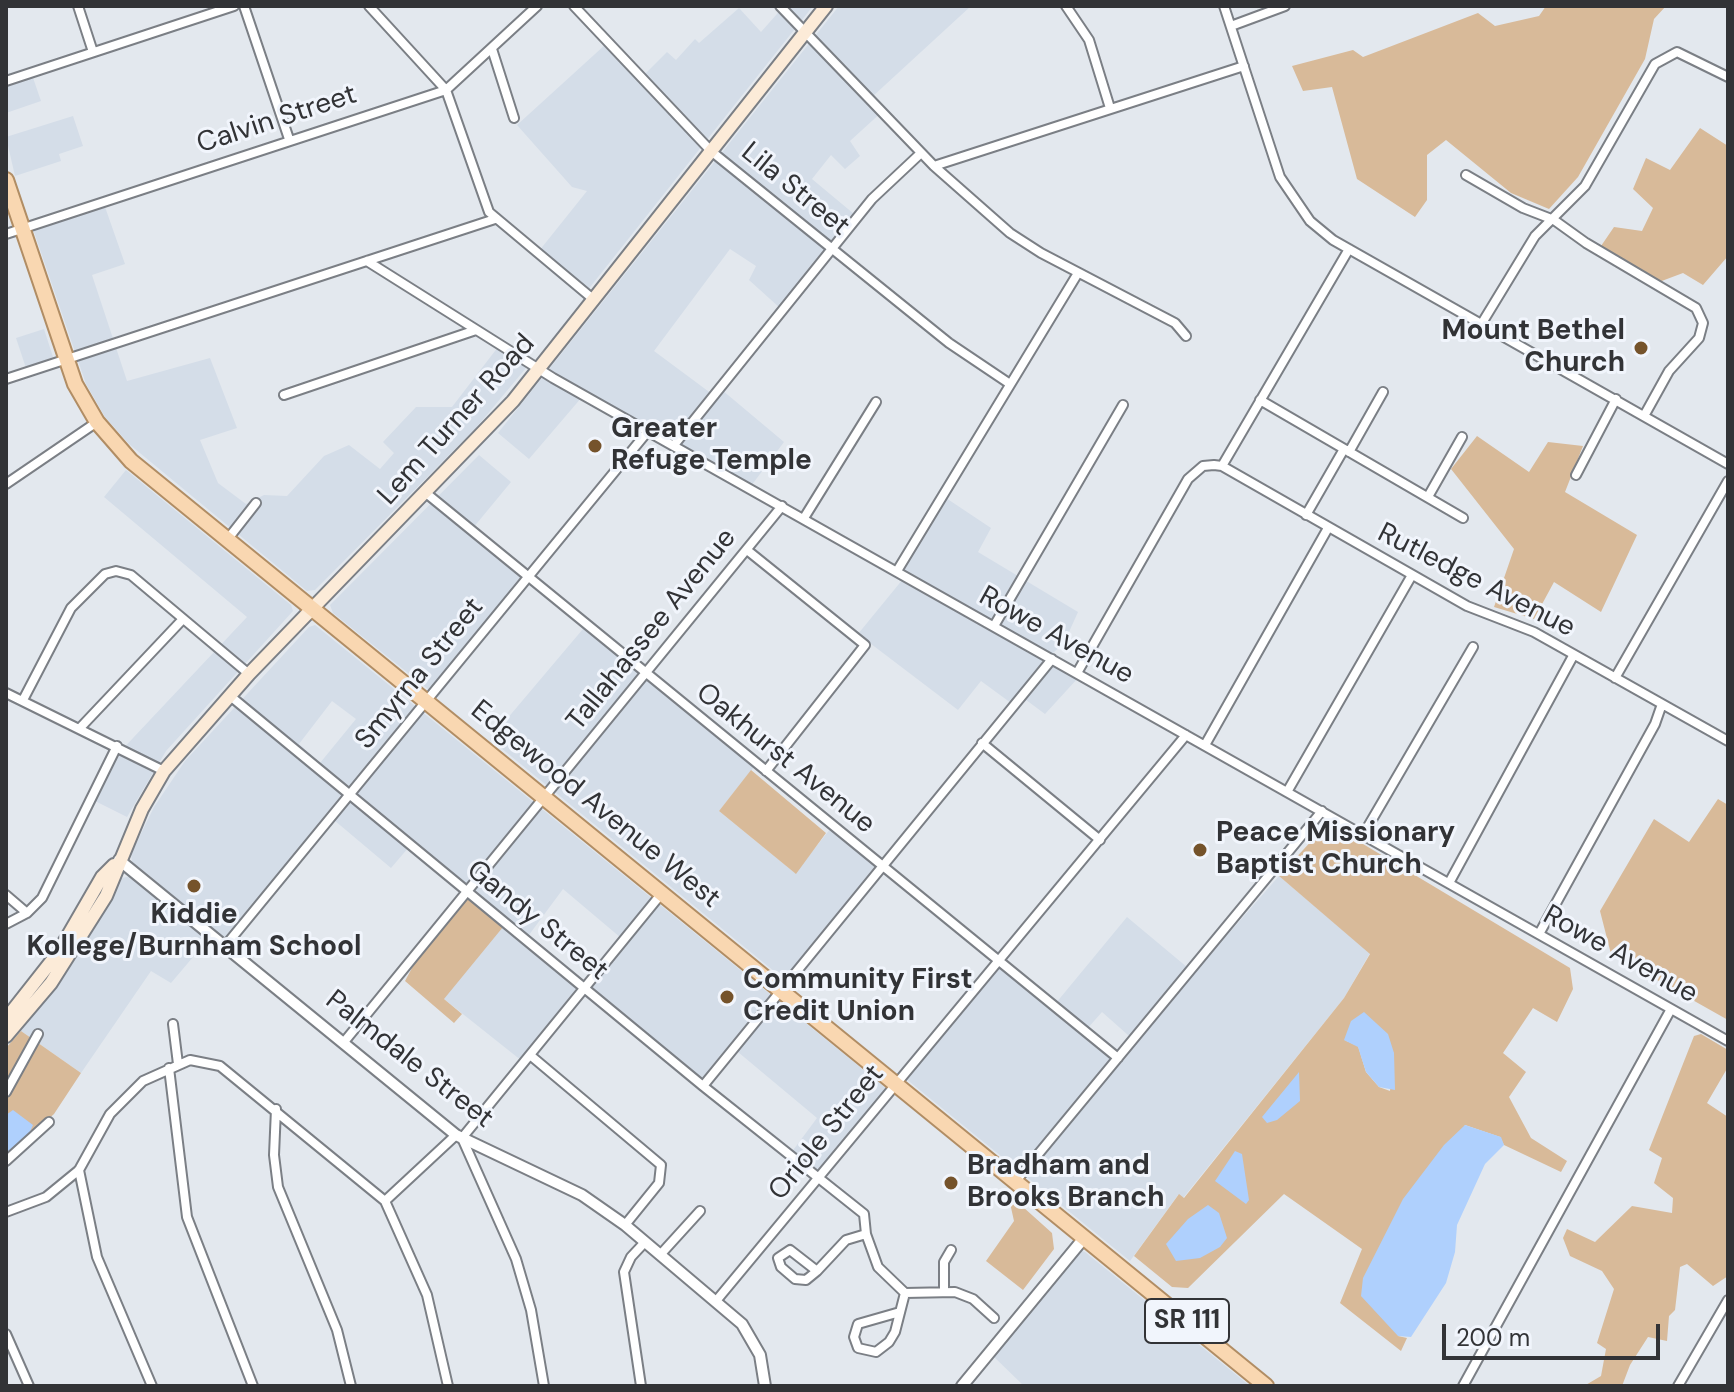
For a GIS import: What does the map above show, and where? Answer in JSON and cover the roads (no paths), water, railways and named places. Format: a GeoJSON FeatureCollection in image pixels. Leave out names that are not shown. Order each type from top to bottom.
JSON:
{"type":"FeatureCollection","features":[{"type":"Feature","properties":{"kind":"main road","name":"Lem Turner Road"},"geometry":{"type":"LineString","coordinates":[[6,1036],[67,959],[106,896],[119,860],[164,771],[229,695],[483,435],[539,369],[826,6]]}},
{"type":"Feature","properties":{"kind":"main road","name":"Edgewood Avenue West"},"geometry":{"type":"LineString","coordinates":[[6,180],[65,360],[97,422],[131,461],[1266,1386]]}},
{"type":"Feature","properties":{"kind":"main road","name":"Lem Turner Road"},"geometry":{"type":"LineString","coordinates":[[6,1019],[58,953],[102,877],[119,860]]}},
{"type":"Feature","properties":{"kind":"street"},"geometry":{"type":"LineString","coordinates":[[78,6],[93,52]]}},
{"type":"Feature","properties":{"kind":"street"},"geometry":{"type":"LineString","coordinates":[[6,81],[234,6]]}},
{"type":"Feature","properties":{"kind":"street"},"geometry":{"type":"LineString","coordinates":[[244,6],[289,139]]}},
{"type":"Feature","properties":{"kind":"street"},"geometry":{"type":"LineString","coordinates":[[369,6],[446,90],[485,205],[495,219],[593,299]]}},
{"type":"Feature","properties":{"kind":"street","name":"Calvin Street"},"geometry":{"type":"LineString","coordinates":[[6,234],[446,90],[537,6]]}},
{"type":"Feature","properties":{"kind":"street","name":"Lila Street"},"geometry":{"type":"LineString","coordinates":[[574,6],[711,151],[949,343],[1010,384]]}},
{"type":"Feature","properties":{"kind":"street"},"geometry":{"type":"LineString","coordinates":[[780,6],[934,166],[1010,233],[1078,273],[1175,323],[1186,336]]}},
{"type":"Feature","properties":{"kind":"street"},"geometry":{"type":"LineString","coordinates":[[1066,6],[1089,40],[1110,108]]}},
{"type":"Feature","properties":{"kind":"street"},"geometry":{"type":"LineString","coordinates":[[1224,6],[1287,191],[1310,221],[1349,249],[1728,464]]}},
{"type":"Feature","properties":{"kind":"street"},"geometry":{"type":"LineString","coordinates":[[1231,26],[1285,6]]}},
{"type":"Feature","properties":{"kind":"street"},"geometry":{"type":"LineString","coordinates":[[492,49],[514,118]]}},
{"type":"Feature","properties":{"kind":"street"},"geometry":{"type":"LineString","coordinates":[[1482,323],[1535,236],[1585,186],[1655,64],[1669,53],[1677,52],[1728,77]]}},
{"type":"Feature","properties":{"kind":"street"},"geometry":{"type":"LineString","coordinates":[[934,166],[1244,66]]}},
{"type":"Feature","properties":{"kind":"street"},"geometry":{"type":"LineString","coordinates":[[674,445],[872,199],[921,153]]}},
{"type":"Feature","properties":{"kind":"street"},"geometry":{"type":"LineString","coordinates":[[1466,175],[1523,208],[1554,220],[1586,243],[1696,308],[1703,323],[1699,338],[1669,371],[1644,416]]}},
{"type":"Feature","properties":{"kind":"street"},"geometry":{"type":"LineString","coordinates":[[6,379],[495,219]]}},
{"type":"Feature","properties":{"kind":"street"},"geometry":{"type":"LineString","coordinates":[[1077,673],[1188,479],[1203,466],[1222,466],[1349,249]]}},
{"type":"Feature","properties":{"kind":"street","name":"Rowe Avenue"},"geometry":{"type":"LineString","coordinates":[[367,261],[539,369],[1728,1041]]}},
{"type":"Feature","properties":{"kind":"street"},"geometry":{"type":"LineString","coordinates":[[897,571],[1078,273]]}},
{"type":"Feature","properties":{"kind":"street"},"geometry":{"type":"LineString","coordinates":[[284,395],[476,330]]}},
{"type":"Feature","properties":{"kind":"street"},"geometry":{"type":"LineString","coordinates":[[1306,515],[1383,392]]}},
{"type":"Feature","properties":{"kind":"street"},"geometry":{"type":"LineString","coordinates":[[1576,475],[1616,399]]}},
{"type":"Feature","properties":{"kind":"street"},"geometry":{"type":"LineString","coordinates":[[1260,400],[1429,495],[1463,518]]}},
{"type":"Feature","properties":{"kind":"street"},"geometry":{"type":"LineString","coordinates":[[804,518],[876,402]]}},
{"type":"Feature","properties":{"kind":"street"},"geometry":{"type":"LineString","coordinates":[[994,626],[1123,405]]}},
{"type":"Feature","properties":{"kind":"street"},"geometry":{"type":"LineString","coordinates":[[6,484],[97,422]]}},
{"type":"Feature","properties":{"kind":"street","name":"Smyrna Street"},"geometry":{"type":"LineString","coordinates":[[226,945],[648,431]]}},
{"type":"Feature","properties":{"kind":"street"},"geometry":{"type":"LineString","coordinates":[[1429,495],[1462,437]]}},
{"type":"Feature","properties":{"kind":"street","name":"Rutledge Avenue"},"geometry":{"type":"LineString","coordinates":[[1222,466],[1477,611],[1534,632],[1728,741]]}},
{"type":"Feature","properties":{"kind":"street"},"geometry":{"type":"LineString","coordinates":[[1615,678],[1728,481]]}},
{"type":"Feature","properties":{"kind":"street","name":"Oakhurst Avenue"},"geometry":{"type":"LineString","coordinates":[[426,493],[1118,1058]]}},
{"type":"Feature","properties":{"kind":"street"},"geometry":{"type":"LineString","coordinates":[[227,540],[256,503]]}},
{"type":"Feature","properties":{"kind":"street","name":"Tallahassee Avenue"},"geometry":{"type":"LineString","coordinates":[[344,1042],[782,506]]}},
{"type":"Feature","properties":{"kind":"street"},"geometry":{"type":"LineString","coordinates":[[1205,745],[1328,528]]}},
{"type":"Feature","properties":{"kind":"street"},"geometry":{"type":"LineString","coordinates":[[747,550],[865,645],[766,771]]}},
{"type":"Feature","properties":{"kind":"street"},"geometry":{"type":"LineString","coordinates":[[23,700],[71,608],[105,574],[116,571],[131,575],[249,674]]}},
{"type":"Feature","properties":{"kind":"street"},"geometry":{"type":"LineString","coordinates":[[1287,792],[1412,575]]}},
{"type":"Feature","properties":{"kind":"street"},"geometry":{"type":"LineString","coordinates":[[80,728],[183,619]]}},
{"type":"Feature","properties":{"kind":"street"},"geometry":{"type":"LineString","coordinates":[[1363,835],[1473,647]]}},
{"type":"Feature","properties":{"kind":"street"},"geometry":{"type":"LineString","coordinates":[[1449,883],[1573,656]]}},
{"type":"Feature","properties":{"kind":"street"},"geometry":{"type":"LineString","coordinates":[[703,1086],[1052,659]]}},
{"type":"Feature","properties":{"kind":"street"},"geometry":{"type":"LineString","coordinates":[[6,693],[164,771]]}},
{"type":"Feature","properties":{"kind":"street","name":"Gandy Street"},"geometry":{"type":"LineString","coordinates":[[229,695],[584,989],[864,1214],[866,1234],[878,1267],[905,1293]]}},
{"type":"Feature","properties":{"kind":"street"},"geometry":{"type":"LineString","coordinates":[[1539,934],[1648,737],[1662,704]]}},
{"type":"Feature","properties":{"kind":"street","name":"Oriole Street"},"geometry":{"type":"LineString","coordinates":[[716,1301],[1186,735]]}},
{"type":"Feature","properties":{"kind":"street"},"geometry":{"type":"LineString","coordinates":[[982,743],[1100,840]]}},
{"type":"Feature","properties":{"kind":"street"},"geometry":{"type":"LineString","coordinates":[[6,924],[27,913],[42,898],[117,746]]}},
{"type":"Feature","properties":{"kind":"street"},"geometry":{"type":"LineString","coordinates":[[1016,1181],[1322,811]]}},
{"type":"Feature","properties":{"kind":"street","name":"Palmdale Street"},"geometry":{"type":"LineString","coordinates":[[119,860],[459,1136],[582,1195],[625,1225],[716,1301],[749,1334],[760,1355],[765,1386]]}},
{"type":"Feature","properties":{"kind":"street"},"geometry":{"type":"LineString","coordinates":[[385,1201],[459,1136],[530,1055],[662,893]]}},
{"type":"Feature","properties":{"kind":"street"},"geometry":{"type":"LineString","coordinates":[[6,895],[27,913]]}},
{"type":"Feature","properties":{"kind":"street"},"geometry":{"type":"LineString","coordinates":[[1463,1386],[1671,1009]]}},
{"type":"Feature","properties":{"kind":"street"},"geometry":{"type":"LineString","coordinates":[[173,1024],[178,1064]]}},
{"type":"Feature","properties":{"kind":"street"},"geometry":{"type":"LineString","coordinates":[[6,1079],[38,1034],[6,1092]]}},
{"type":"Feature","properties":{"kind":"street"},"geometry":{"type":"LineString","coordinates":[[530,1055],[661,1165],[659,1183],[625,1225]]}},
{"type":"Feature","properties":{"kind":"street"},"geometry":{"type":"LineString","coordinates":[[6,1212],[46,1197],[79,1170],[99,1131],[121,1099],[143,1081],[190,1060],[220,1066],[385,1201],[427,1295],[437,1326],[448,1386]]}},
{"type":"Feature","properties":{"kind":"street"},"geometry":{"type":"LineString","coordinates":[[169,1068],[180,1186],[187,1217],[253,1386]]}},
{"type":"Feature","properties":{"kind":"street"},"geometry":{"type":"LineString","coordinates":[[276,1109],[274,1155],[278,1187],[337,1330],[351,1386]]}},
{"type":"Feature","properties":{"kind":"street"},"geometry":{"type":"LineString","coordinates":[[6,1161],[49,1122]]}},
{"type":"Feature","properties":{"kind":"street"},"geometry":{"type":"LineString","coordinates":[[459,1136],[516,1259],[531,1310],[544,1386]]}},
{"type":"Feature","properties":{"kind":"street"},"geometry":{"type":"LineString","coordinates":[[79,1170],[97,1257],[152,1386]]}},
{"type":"Feature","properties":{"kind":"street"},"geometry":{"type":"LineString","coordinates":[[660,1255],[700,1211]]}},
{"type":"Feature","properties":{"kind":"street"},"geometry":{"type":"LineString","coordinates":[[817,1271],[790,1250],[778,1258],[781,1267],[795,1279],[806,1280],[817,1271],[846,1240],[866,1234]]}},
{"type":"Feature","properties":{"kind":"street"},"geometry":{"type":"LineString","coordinates":[[962,1386],[1084,1238]]}},
{"type":"Feature","properties":{"kind":"street"},"geometry":{"type":"LineString","coordinates":[[641,1386],[624,1272],[631,1257],[645,1242]]}},
{"type":"Feature","properties":{"kind":"street"},"geometry":{"type":"LineString","coordinates":[[944,1289],[944,1262],[951,1250]]}},
{"type":"Feature","properties":{"kind":"street"},"geometry":{"type":"LineString","coordinates":[[900,1312],[858,1324],[854,1337],[858,1348],[869,1353],[882,1350],[895,1332],[905,1293],[944,1289],[973,1299],[994,1318]]}},
{"type":"Feature","properties":{"kind":"street"},"geometry":{"type":"LineString","coordinates":[[1678,1386],[1728,1300]]}},
{"type":"Feature","properties":{"kind":"street"},"geometry":{"type":"LineString","coordinates":[[6,1334],[29,1386]]}},
{"type":"Feature","properties":{"kind":"water"},"geometry":{"type":"Polygon","coordinates":[[[1364,1012],[1388,1034],[1394,1053],[1395,1090],[1379,1087],[1366,1072],[1358,1047],[1344,1040],[1351,1021],[1364,1012]]]}},
{"type":"Feature","properties":{"kind":"water"},"geometry":{"type":"Polygon","coordinates":[[[1299,1072],[1300,1101],[1277,1120],[1267,1123],[1262,1117],[1299,1072]]]}},
{"type":"Feature","properties":{"kind":"water"},"geometry":{"type":"Polygon","coordinates":[[[13,1110],[33,1125],[29,1134],[6,1153],[6,1115],[13,1110]]]}},
{"type":"Feature","properties":{"kind":"water"},"geometry":{"type":"Polygon","coordinates":[[[1465,1125],[1501,1137],[1504,1145],[1485,1164],[1457,1225],[1455,1252],[1446,1283],[1411,1337],[1398,1336],[1361,1296],[1363,1278],[1403,1199],[1444,1145],[1465,1125]]]}},
{"type":"Feature","properties":{"kind":"water"},"geometry":{"type":"Polygon","coordinates":[[[1235,1151],[1242,1154],[1249,1200],[1246,1204],[1215,1181],[1235,1151]]]}},
{"type":"Feature","properties":{"kind":"water"},"geometry":{"type":"Polygon","coordinates":[[[1208,1205],[1219,1213],[1227,1238],[1220,1247],[1200,1258],[1176,1261],[1166,1244],[1188,1219],[1208,1205]]]}},
{"type":"Feature","properties":{"kind":"place","name":"Mount Bethel Church"},"geometry":{"type":"Point","coordinates":[1641,348]}},
{"type":"Feature","properties":{"kind":"place","name":"Greater Refuge Temple"},"geometry":{"type":"Point","coordinates":[595,446]}},
{"type":"Feature","properties":{"kind":"place","name":"Peace Missionary Baptist Church"},"geometry":{"type":"Point","coordinates":[1200,850]}},
{"type":"Feature","properties":{"kind":"place","name":"Kiddie Kollege/Burnham School"},"geometry":{"type":"Point","coordinates":[194,886]}},
{"type":"Feature","properties":{"kind":"place","name":"Community First Credit Union"},"geometry":{"type":"Point","coordinates":[727,997]}},
{"type":"Feature","properties":{"kind":"place","name":"Bradham and Brooks Branch"},"geometry":{"type":"Point","coordinates":[951,1183]}}]}
